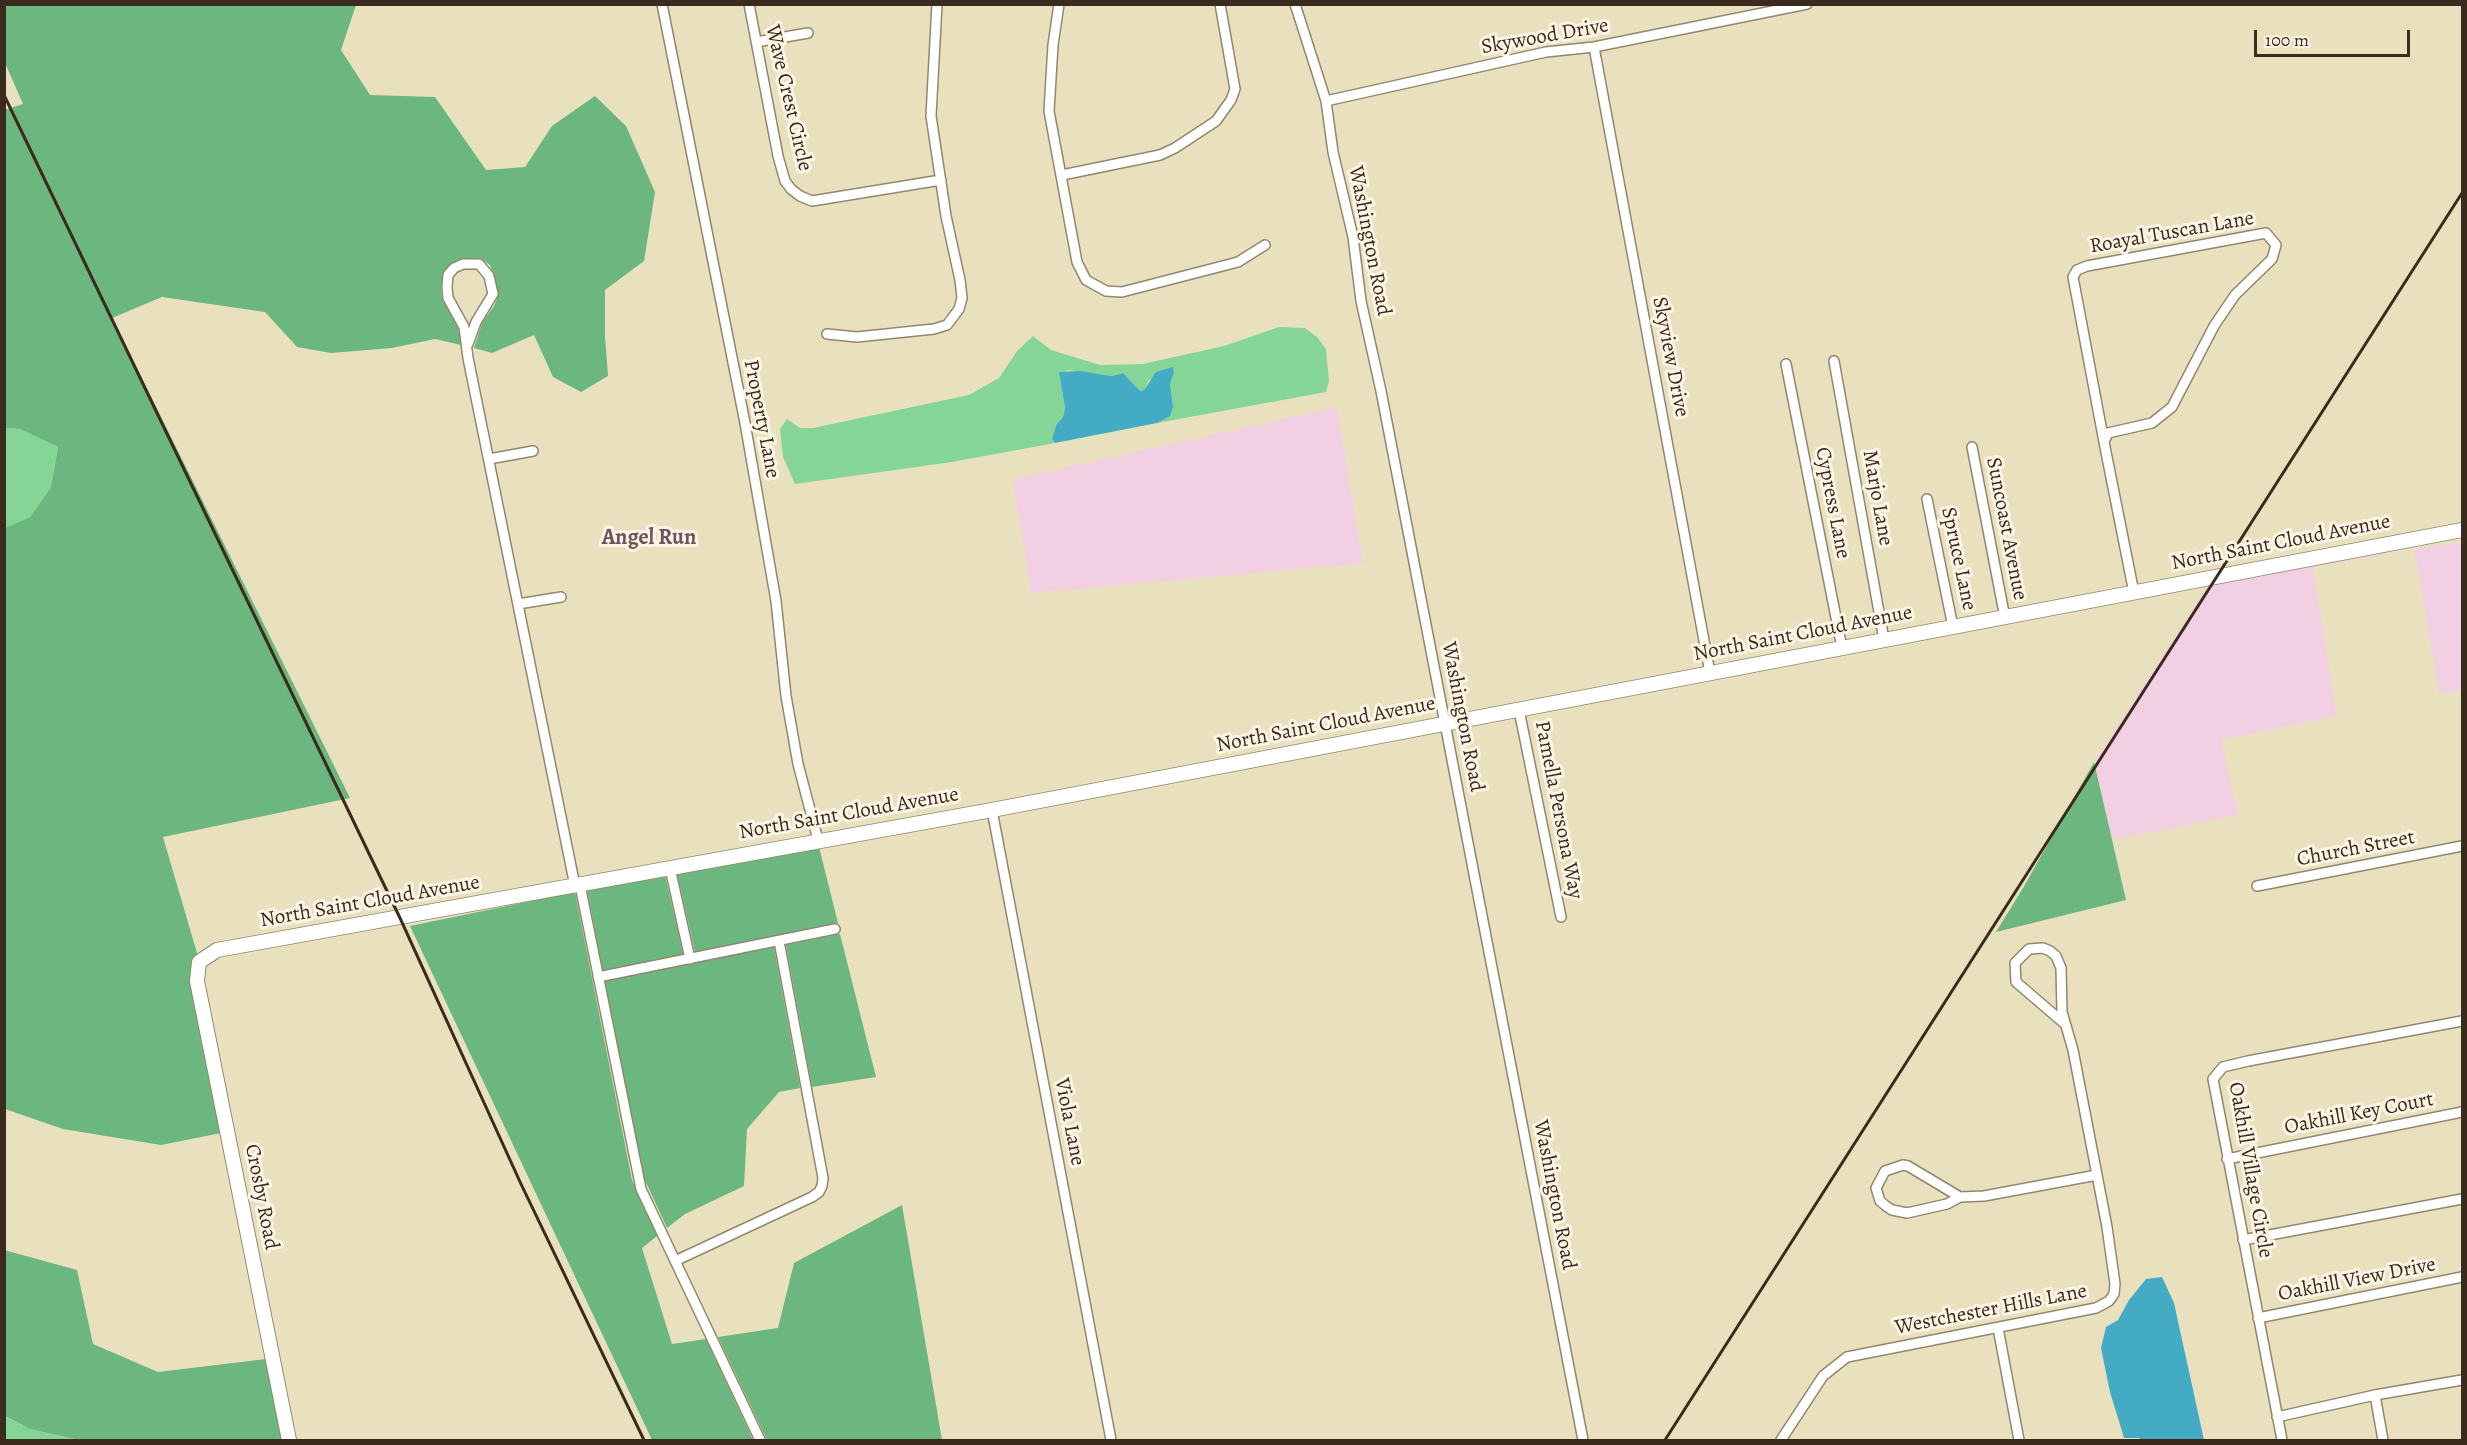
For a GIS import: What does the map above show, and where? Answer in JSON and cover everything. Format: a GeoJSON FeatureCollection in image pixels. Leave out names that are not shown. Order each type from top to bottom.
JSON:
{"type":"FeatureCollection","features":[{"type":"Feature","properties":{"kind":"street","name":"Property Lane"},"geometry":{"type":"LineString","coordinates":[[662,4],[753,467],[776,601],[786,696],[798,764],[818,840]]}},
{"type":"Feature","properties":{"kind":"street","name":"Wave Crest Circle"},"geometry":{"type":"LineString","coordinates":[[749,4],[785,181],[800,196],[812,201],[941,180]]}},
{"type":"Feature","properties":{"kind":"street"},"geometry":{"type":"LineString","coordinates":[[827,334],[857,337],[934,329],[948,325],[954,318],[962,298],[932,116],[937,4]]}},
{"type":"Feature","properties":{"kind":"street"},"geometry":{"type":"LineString","coordinates":[[1059,4],[1048,94],[1051,123],[1077,262],[1086,280],[1106,291],[1122,292],[1238,262],[1265,245]]}},
{"type":"Feature","properties":{"kind":"street"},"geometry":{"type":"LineString","coordinates":[[1062,175],[1160,155],[1216,121],[1231,100],[1235,89],[1220,4]]}},
{"type":"Feature","properties":{"kind":"street","name":"Washington Road"},"geometry":{"type":"LineString","coordinates":[[1295,4],[1326,101],[1333,153],[1353,237],[1361,301],[1381,391],[1583,1440]]}},
{"type":"Feature","properties":{"kind":"street","name":"Skywood Drive"},"geometry":{"type":"LineString","coordinates":[[1326,101],[1546,52],[1594,47],[1807,4]]}},
{"type":"Feature","properties":{"kind":"street"},"geometry":{"type":"LineString","coordinates":[[756,42],[808,33]]}},
{"type":"Feature","properties":{"kind":"street","name":"Skyview Drive"},"geometry":{"type":"LineString","coordinates":[[1594,47],[1710,673]]}},
{"type":"Feature","properties":{"kind":"street","name":"Roayal Tuscan Lane"},"geometry":{"type":"LineString","coordinates":[[2104,442],[2108,433],[2152,423],[2172,407],[2214,326],[2235,295],[2272,259],[2276,245],[2266,233],[2087,266],[2077,270],[2073,277],[2104,442],[2133,593]]}},
{"type":"Feature","properties":{"kind":"street"},"geometry":{"type":"LineString","coordinates":[[468,344],[476,322],[493,294],[489,276],[479,264],[463,264],[454,268],[448,276],[448,298],[464,327],[468,344],[518,604],[598,977],[638,1179],[760,1440]]}},
{"type":"Feature","properties":{"kind":"street","name":"Marjo Lane"},"geometry":{"type":"LineString","coordinates":[[1834,361],[1884,640]]}},
{"type":"Feature","properties":{"kind":"street","name":"Cypress Lane"},"geometry":{"type":"LineString","coordinates":[[1786,364],[1842,648]]}},
{"type":"Feature","properties":{"kind":"street","name":"Suncoast Avenue"},"geometry":{"type":"LineString","coordinates":[[1972,447],[2006,618]]}},
{"type":"Feature","properties":{"kind":"street"},"geometry":{"type":"LineString","coordinates":[[489,459],[533,451]]}},
{"type":"Feature","properties":{"kind":"street","name":"Spruce Lane"},"geometry":{"type":"LineString","coordinates":[[1927,499],[1953,627]]}},
{"type":"Feature","properties":{"kind":"street","name":"North Saint Cloud Avenue"},"geometry":{"type":"LineString","coordinates":[[199,962],[217,950],[992,810],[2463,530]]}},
{"type":"Feature","properties":{"kind":"street"},"geometry":{"type":"LineString","coordinates":[[518,604],[561,597]]}},
{"type":"Feature","properties":{"kind":"street","name":"Pamella Persona Way"},"geometry":{"type":"LineString","coordinates":[[1519,710],[1560,917]]}},
{"type":"Feature","properties":{"kind":"street","name":"Viola Lane"},"geometry":{"type":"LineString","coordinates":[[992,810],[1111,1440]]}},
{"type":"Feature","properties":{"kind":"street","name":"Church Street"},"geometry":{"type":"LineString","coordinates":[[2257,886],[2463,846]]}},
{"type":"Feature","properties":{"kind":"street"},"geometry":{"type":"LineString","coordinates":[[670,868],[690,958]]}},
{"type":"Feature","properties":{"kind":"street"},"geometry":{"type":"LineString","coordinates":[[598,977],[835,929]]}},
{"type":"Feature","properties":{"kind":"street"},"geometry":{"type":"LineString","coordinates":[[675,1261],[812,1197],[819,1192],[822,1186],[823,1179],[778,940]]}},
{"type":"Feature","properties":{"kind":"street","name":"Westchester Hills Lane"},"geometry":{"type":"LineString","coordinates":[[1781,1440],[1823,1376],[1847,1357],[2096,1308],[2109,1301],[2114,1294],[2115,1284],[2097,1175],[2073,1050],[2065,1024],[2059,963],[2050,951],[2029,949],[2015,963],[2016,982],[2065,1024]]}},
{"type":"Feature","properties":{"kind":"street","name":"Crosby Road"},"geometry":{"type":"LineString","coordinates":[[199,962],[197,981],[289,1440]]}},
{"type":"Feature","properties":{"kind":"street","name":"Oakhill Village Circle"},"geometry":{"type":"LineString","coordinates":[[2282,1440],[2213,1079],[2223,1067],[2463,1021]]}},
{"type":"Feature","properties":{"kind":"street","name":"Oakhill Key Court"},"geometry":{"type":"LineString","coordinates":[[2227,1159],[2463,1112]]}},
{"type":"Feature","properties":{"kind":"street"},"geometry":{"type":"LineString","coordinates":[[1960,1197],[1903,1165],[1885,1171],[1877,1183],[1880,1201],[1900,1213],[1947,1204],[1960,1197],[1984,1196],[2097,1175]]}},
{"type":"Feature","properties":{"kind":"street"},"geometry":{"type":"LineString","coordinates":[[2243,1240],[2463,1199]]}},
{"type":"Feature","properties":{"kind":"street","name":"Oakhill View Drive"},"geometry":{"type":"LineString","coordinates":[[2258,1318],[2463,1277]]}},
{"type":"Feature","properties":{"kind":"street"},"geometry":{"type":"LineString","coordinates":[[1998,1328],[2019,1440]]}},
{"type":"Feature","properties":{"kind":"street"},"geometry":{"type":"LineString","coordinates":[[2277,1417],[2375,1395],[2463,1380]]}},
{"type":"Feature","properties":{"kind":"street"},"geometry":{"type":"LineString","coordinates":[[2375,1395],[2384,1440]]}},
{"type":"Feature","properties":{"kind":"shaded area"},"geometry":{"type":"Polygon","coordinates":[[[1337,407],[1363,563],[1031,593],[1013,479],[1337,407]]]}},
{"type":"Feature","properties":{"kind":"shaded area"},"geometry":{"type":"Polygon","coordinates":[[[2462,542],[2462,689],[2439,694],[2415,554],[2412,550],[2462,542]]]}},
{"type":"Feature","properties":{"kind":"shaded area"},"geometry":{"type":"Polygon","coordinates":[[[2388,554],[2313,568],[2336,712],[2339,715],[2221,740],[2238,815],[2112,840],[2094,762],[2210,583],[2360,556],[2388,554]]]}},
{"type":"Feature","properties":{"kind":"green space"},"geometry":{"type":"Polygon","coordinates":[[[5,5],[356,5],[341,50],[370,95],[435,97],[486,170],[525,167],[552,126],[595,96],[626,126],[655,192],[644,261],[605,290],[608,376],[581,392],[553,377],[534,335],[492,353],[474,348],[482,323],[499,294],[490,265],[480,258],[463,259],[451,263],[443,275],[442,299],[458,328],[461,345],[435,339],[392,348],[331,353],[297,347],[265,312],[162,297],[112,318],[350,798],[163,837],[197,953],[191,961],[191,982],[221,1133],[161,1145],[63,1129],[5,1109],[5,528],[30,517],[51,487],[58,447],[20,429],[5,428],[4,110],[23,104],[5,63],[5,5]]]}},
{"type":"Feature","properties":{"kind":"green space"},"geometry":{"type":"Polygon","coordinates":[[[1279,327],[1305,328],[1317,337],[1326,349],[1329,381],[1326,392],[1157,423],[1169,416],[1173,407],[1170,383],[1174,373],[1149,380],[1144,390],[1140,391],[1123,373],[1112,376],[1067,370],[1060,378],[1065,408],[1052,439],[1055,443],[952,462],[795,484],[783,457],[780,429],[787,419],[800,428],[813,428],[969,395],[999,378],[1017,351],[1033,336],[1051,350],[1100,365],[1143,364],[1224,346],[1279,327]]]}},
{"type":"Feature","properties":{"kind":"green space"},"geometry":{"type":"Polygon","coordinates":[[[5,428],[20,429],[58,447],[51,487],[30,517],[5,528],[5,428]]]}},
{"type":"Feature","properties":{"kind":"green space"},"geometry":{"type":"Polygon","coordinates":[[[2094,762],[2126,900],[1996,932],[2023,888],[2094,762]]]}},
{"type":"Feature","properties":{"kind":"green space"},"geometry":{"type":"Polygon","coordinates":[[[819,847],[838,923],[695,952],[677,873],[819,847]]]}},
{"type":"Feature","properties":{"kind":"green space"},"geometry":{"type":"Polygon","coordinates":[[[665,875],[683,954],[603,971],[587,889],[665,875]]]}},
{"type":"Feature","properties":{"kind":"green space"},"geometry":{"type":"Polygon","coordinates":[[[575,892],[632,1180],[657,1236],[642,1248],[672,1344],[706,1339],[753,1440],[652,1440],[410,926],[575,892]]]}},
{"type":"Feature","properties":{"kind":"green space"},"geometry":{"type":"Polygon","coordinates":[[[840,934],[876,1077],[812,1087],[786,945],[840,934]]]}},
{"type":"Feature","properties":{"kind":"green space"},"geometry":{"type":"Polygon","coordinates":[[[774,947],[800,1088],[779,1092],[747,1129],[744,1186],[685,1214],[667,1228],[644,1178],[605,981],[774,947]]]}},
{"type":"Feature","properties":{"kind":"green space"},"geometry":{"type":"Polygon","coordinates":[[[902,1205],[942,1440],[767,1440],[718,1337],[778,1328],[794,1263],[902,1205]]]}},
{"type":"Feature","properties":{"kind":"green space"},"geometry":{"type":"Polygon","coordinates":[[[4,1250],[77,1270],[93,1344],[158,1372],[266,1359],[283,1440],[79,1440],[30,1429],[5,1416],[4,1250]]]}},
{"type":"Feature","properties":{"kind":"green space"},"geometry":{"type":"Polygon","coordinates":[[[4,1416],[30,1429],[79,1440],[5,1440],[4,1416]]]}},
{"type":"Feature","properties":{"kind":"water"},"geometry":{"type":"Polygon","coordinates":[[[1173,367],[1174,373],[1170,383],[1173,407],[1170,416],[1157,423],[1055,443],[1052,439],[1065,408],[1059,372],[1079,371],[1112,376],[1123,373],[1140,391],[1144,390],[1156,372],[1173,367]]]}},
{"type":"Feature","properties":{"kind":"water"},"geometry":{"type":"Polygon","coordinates":[[[2162,1277],[2174,1303],[2204,1440],[2124,1438],[2110,1392],[2101,1348],[2106,1327],[2118,1320],[2129,1300],[2146,1279],[2162,1277]]]}},
{"type":"Feature","properties":{"kind":"railway"},"geometry":{"type":"LineString","coordinates":[[4,95],[400,918],[521,1184],[644,1440]]}},
{"type":"Feature","properties":{"kind":"railway"},"geometry":{"type":"LineString","coordinates":[[1665,1440],[2462,193]]}},
{"type":"Feature","properties":{"kind":"district","name":"Angel Run"},"geometry":{"type":"Point","coordinates":[649,539]}}]}
